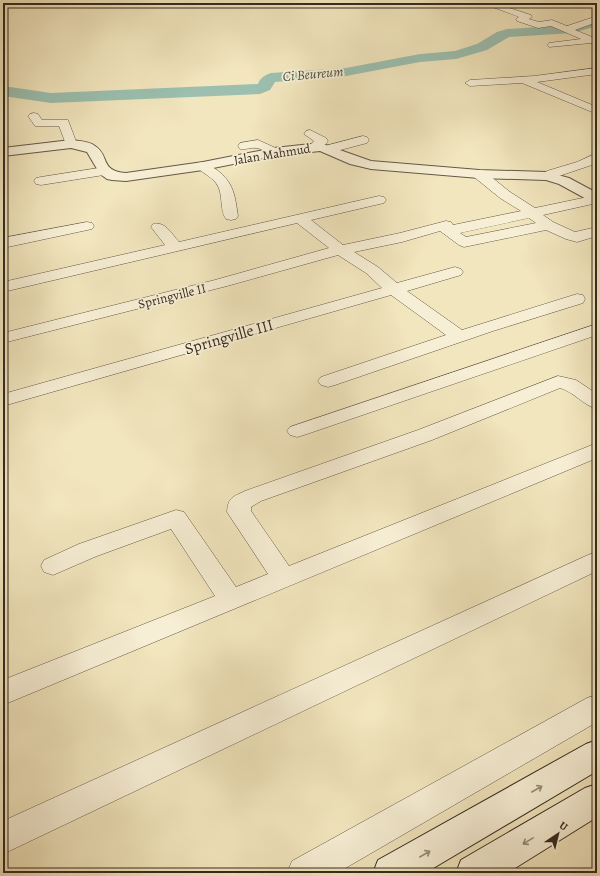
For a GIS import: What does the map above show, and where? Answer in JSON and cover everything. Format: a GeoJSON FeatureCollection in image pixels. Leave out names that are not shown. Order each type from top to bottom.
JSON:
{"type":"FeatureCollection","features":[{"type":"Feature","properties":{"kind":"street"},"geometry":{"type":"LineString","coordinates":[[486,3],[528,17],[520,19],[536,25],[552,23],[594,41]]}},
{"type":"Feature","properties":{"kind":"street"},"geometry":{"type":"LineString","coordinates":[[597,13],[589,14],[597,18]]}},
{"type":"Feature","properties":{"kind":"street"},"geometry":{"type":"LineString","coordinates":[[570,30],[597,18]]}},
{"type":"Feature","properties":{"kind":"street"},"geometry":{"type":"LineString","coordinates":[[552,46],[594,41]]}},
{"type":"Feature","properties":{"kind":"street"},"geometry":{"type":"LineString","coordinates":[[517,69],[534,79]]}},
{"type":"Feature","properties":{"kind":"street"},"geometry":{"type":"LineString","coordinates":[[470,83],[534,79],[597,71]]}},
{"type":"Feature","properties":{"kind":"street"},"geometry":{"type":"LineString","coordinates":[[522,79],[597,111]]}},
{"type":"Feature","properties":{"kind":"street"},"geometry":{"type":"LineString","coordinates":[[34,116],[39,124],[64,122],[71,144]]}},
{"type":"Feature","properties":{"kind":"street","name":"Jalan Mahmud"},"geometry":{"type":"LineString","coordinates":[[105,171],[112,176],[126,177],[203,166],[274,152],[312,140],[355,161],[371,165],[479,174],[547,176],[564,181],[597,199]]}},
{"type":"Feature","properties":{"kind":"street"},"geometry":{"type":"LineString","coordinates":[[329,149],[363,140]]}},
{"type":"Feature","properties":{"kind":"street"},"geometry":{"type":"LineString","coordinates":[[3,152],[71,144],[85,146],[92,149],[105,171],[41,181]]}},
{"type":"Feature","properties":{"kind":"street"},"geometry":{"type":"LineString","coordinates":[[244,146],[258,144],[274,152]]}},
{"type":"Feature","properties":{"kind":"street"},"geometry":{"type":"LineString","coordinates":[[547,176],[594,163]]}},
{"type":"Feature","properties":{"kind":"street"},"geometry":{"type":"LineString","coordinates":[[203,166],[221,180],[228,194],[231,216]]}},
{"type":"Feature","properties":{"kind":"street"},"geometry":{"type":"LineString","coordinates":[[479,174],[505,195],[527,208],[548,225],[574,237],[597,231]]}},
{"type":"Feature","properties":{"kind":"street"},"geometry":{"type":"LineString","coordinates":[[548,225],[464,242],[447,231],[597,199]]}},
{"type":"Feature","properties":{"kind":"street"},"geometry":{"type":"LineString","coordinates":[[4,283],[175,247],[379,200]]}},
{"type":"Feature","properties":{"kind":"street"},"geometry":{"type":"LineString","coordinates":[[298,218],[311,226],[340,250],[372,270],[393,290],[459,336]]}},
{"type":"Feature","properties":{"kind":"street","name":"Springville II"},"geometry":{"type":"LineString","coordinates":[[3,338],[221,283],[340,250],[402,237],[446,225]]}},
{"type":"Feature","properties":{"kind":"street"},"geometry":{"type":"LineString","coordinates":[[3,243],[87,226]]}},
{"type":"Feature","properties":{"kind":"street"},"geometry":{"type":"LineString","coordinates":[[158,227],[175,247]]}},
{"type":"Feature","properties":{"kind":"street","name":"Springville III"},"geometry":{"type":"LineString","coordinates":[[3,400],[455,272]]}},
{"type":"Feature","properties":{"kind":"street"},"geometry":{"type":"LineString","coordinates":[[328,381],[459,336],[577,299]]}},
{"type":"Feature","properties":{"kind":"street"},"geometry":{"type":"LineString","coordinates":[[297,431],[597,329]]}},
{"type":"Feature","properties":{"kind":"street"},"geometry":{"type":"LineString","coordinates":[[284,578],[239,512],[239,503],[252,496],[425,435],[558,382],[565,382],[574,386],[597,403]]}},
{"type":"Feature","properties":{"kind":"street"},"geometry":{"type":"LineString","coordinates":[[3,693],[597,450]]}},
{"type":"Feature","properties":{"kind":"street"},"geometry":{"type":"LineString","coordinates":[[53,566],[88,550],[176,518],[231,600]]}},
{"type":"Feature","properties":{"kind":"street"},"geometry":{"type":"LineString","coordinates":[[3,838],[597,561]]}},
{"type":"Feature","properties":{"kind":"street"},"geometry":{"type":"LineString","coordinates":[[304,873],[597,707]]}},
{"type":"Feature","properties":{"kind":"street"},"geometry":{"type":"LineString","coordinates":[[391,873],[597,754]]}},
{"type":"Feature","properties":{"kind":"street"},"geometry":{"type":"LineString","coordinates":[[474,873],[597,799]]}},
{"type":"Feature","properties":{"kind":"waterway","name":"Ci Beureum"},"geometry":{"type":"LineString","coordinates":[[3,91],[51,98],[260,89],[265,87],[266,82],[271,78],[346,72],[420,58],[456,55],[482,47],[507,33],[573,29],[597,22]]}}]}
